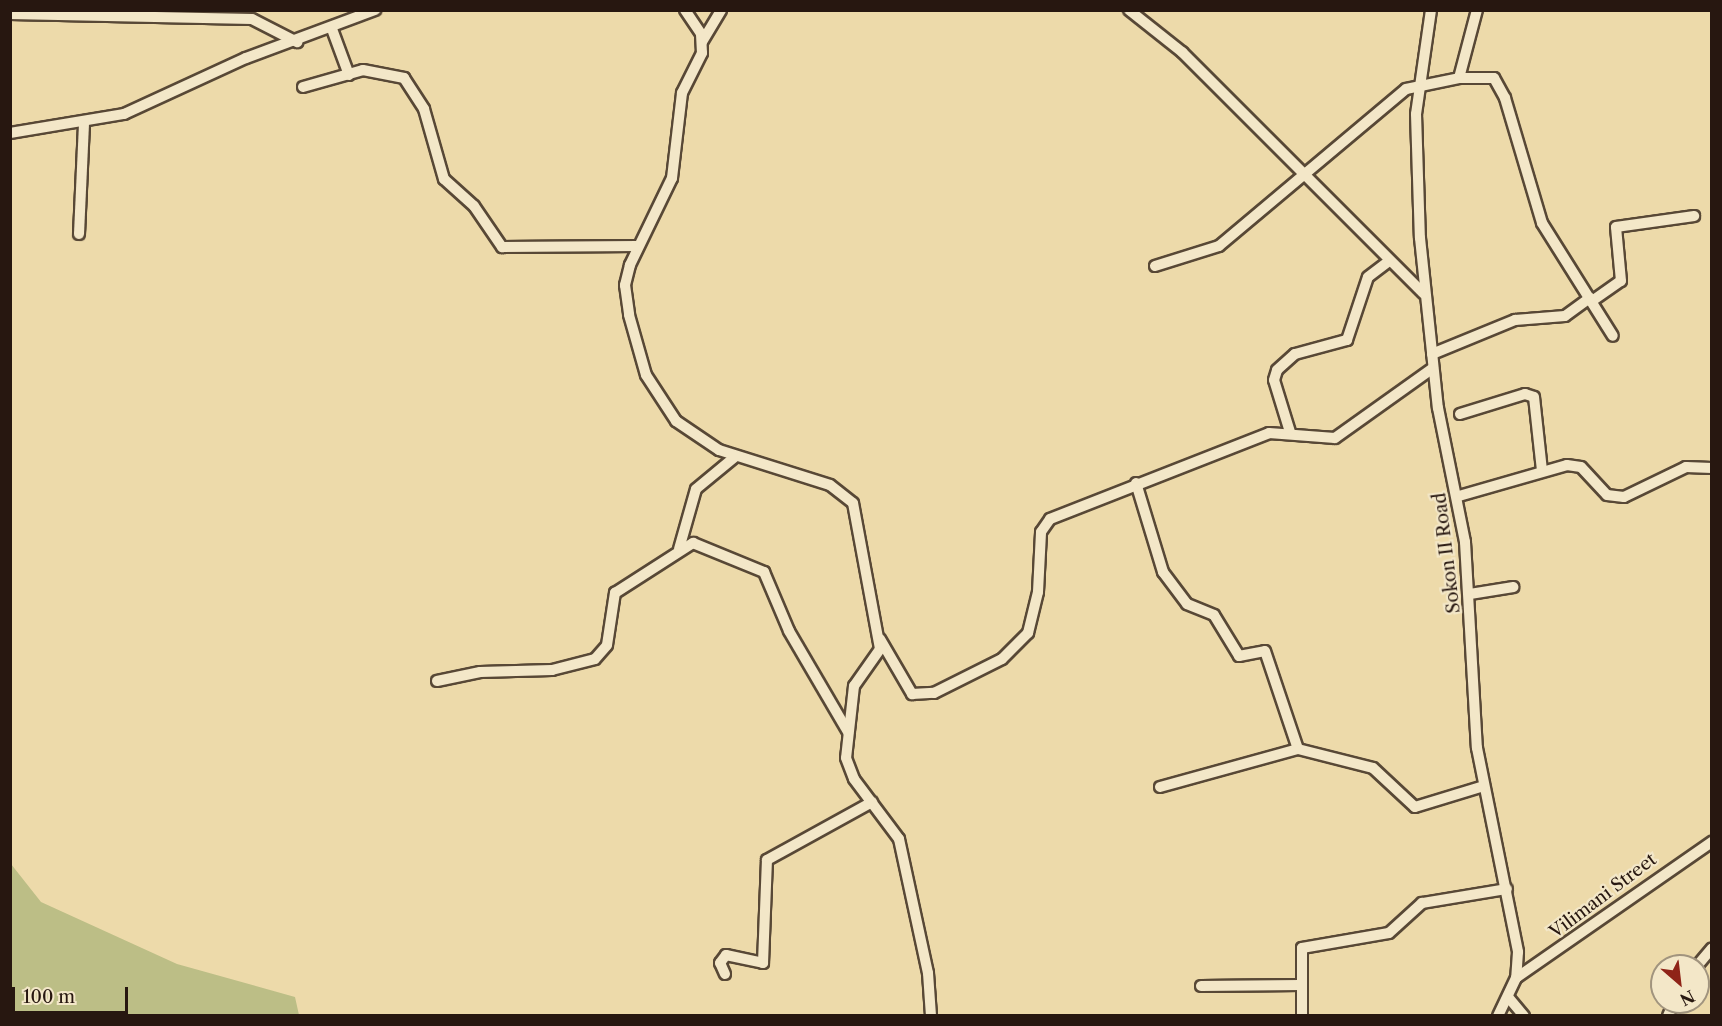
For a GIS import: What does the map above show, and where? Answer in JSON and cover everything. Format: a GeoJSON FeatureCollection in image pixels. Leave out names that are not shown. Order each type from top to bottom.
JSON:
{"type":"FeatureCollection","features":[{"type":"Feature","properties":{"kind":"street"},"geometry":{"type":"LineString","coordinates":[[10,133],[124,114],[246,58],[332,29],[375,10]]}},
{"type":"Feature","properties":{"kind":"street"},"geometry":{"type":"LineString","coordinates":[[685,10],[702,42]]}},
{"type":"Feature","properties":{"kind":"street"},"geometry":{"type":"LineString","coordinates":[[721,10],[702,42],[682,93],[672,178],[637,246],[625,298],[642,365],[657,399],[690,432],[736,456],[830,485],[854,503],[879,638],[879,654],[854,686],[848,733],[848,764],[872,802],[896,831],[903,852],[928,974],[931,1016]]}},
{"type":"Feature","properties":{"kind":"street"},"geometry":{"type":"LineString","coordinates":[[1129,10],[1182,52],[1424,294]]}},
{"type":"Feature","properties":{"kind":"street","name":"Sokon II Road"},"geometry":{"type":"LineString","coordinates":[[1431,10],[1420,84],[1415,148],[1424,294],[1441,430],[1459,496],[1470,594],[1474,724],[1484,786],[1507,889],[1518,952],[1516,978],[1498,1016]]}},
{"type":"Feature","properties":{"kind":"street"},"geometry":{"type":"LineString","coordinates":[[1459,78],[1477,10]]}},
{"type":"Feature","properties":{"kind":"street"},"geometry":{"type":"LineString","coordinates":[[10,14],[252,19],[297,42]]}},
{"type":"Feature","properties":{"kind":"street"},"geometry":{"type":"LineString","coordinates":[[332,29],[349,75]]}},
{"type":"Feature","properties":{"kind":"street"},"geometry":{"type":"LineString","coordinates":[[303,87],[379,69],[412,86],[444,179],[474,206],[502,247],[637,246]]}},
{"type":"Feature","properties":{"kind":"street"},"geometry":{"type":"LineString","coordinates":[[1155,266],[1219,246],[1300,172],[1389,108],[1406,89],[1420,84],[1459,78],[1494,78],[1499,83],[1542,223],[1613,336]]}},
{"type":"Feature","properties":{"kind":"street"},"geometry":{"type":"LineString","coordinates":[[79,234],[84,122]]}},
{"type":"Feature","properties":{"kind":"street"},"geometry":{"type":"LineString","coordinates":[[1432,354],[1477,340],[1515,320],[1564,316],[1622,280],[1616,227],[1694,216]]}},
{"type":"Feature","properties":{"kind":"street"},"geometry":{"type":"LineString","coordinates":[[1290,432],[1274,380],[1277,370],[1295,354],[1347,340],[1368,277],[1389,261]]}},
{"type":"Feature","properties":{"kind":"street"},"geometry":{"type":"LineString","coordinates":[[879,638],[916,696],[934,693],[1002,659],[1031,625],[1044,524],[1136,483],[1269,433],[1290,432],[1335,438],[1433,368]]}},
{"type":"Feature","properties":{"kind":"street"},"geometry":{"type":"LineString","coordinates":[[1460,414],[1525,394],[1534,397],[1542,471]]}},
{"type":"Feature","properties":{"kind":"street"},"geometry":{"type":"LineString","coordinates":[[679,549],[696,489],[736,456]]}},
{"type":"Feature","properties":{"kind":"street"},"geometry":{"type":"LineString","coordinates":[[1459,496],[1542,471],[1576,466],[1607,495],[1624,498],[1686,468],[1712,468]]}},
{"type":"Feature","properties":{"kind":"street"},"geometry":{"type":"LineString","coordinates":[[1136,483],[1162,572],[1188,604],[1214,615],[1239,656],[1265,651],[1298,749]]}},
{"type":"Feature","properties":{"kind":"street"},"geometry":{"type":"LineString","coordinates":[[437,681],[480,672],[552,670],[595,659],[607,645],[613,596],[679,549],[693,543],[764,572],[789,631],[848,733]]}},
{"type":"Feature","properties":{"kind":"street"},"geometry":{"type":"LineString","coordinates":[[1470,594],[1513,587]]}},
{"type":"Feature","properties":{"kind":"street"},"geometry":{"type":"LineString","coordinates":[[1160,787],[1298,749],[1373,768],[1415,807],[1484,786]]}},
{"type":"Feature","properties":{"kind":"street"},"geometry":{"type":"LineString","coordinates":[[725,974],[720,963],[726,955],[763,963],[767,860],[872,802]]}},
{"type":"Feature","properties":{"kind":"street","name":"Vilimani Street"},"geometry":{"type":"LineString","coordinates":[[1516,978],[1712,842]]}},
{"type":"Feature","properties":{"kind":"street"},"geometry":{"type":"LineString","coordinates":[[1302,1016],[1299,954],[1305,946],[1389,933],[1401,928],[1420,904],[1507,889]]}},
{"type":"Feature","properties":{"kind":"street"},"geometry":{"type":"LineString","coordinates":[[1201,986],[1300,985]]}},
{"type":"Feature","properties":{"kind":"street"},"geometry":{"type":"LineString","coordinates":[[1508,997],[1524,1016]]}},
{"type":"Feature","properties":{"kind":"green space"},"geometry":{"type":"Polygon","coordinates":[[[11,864],[41,902],[177,964],[295,997],[299,1015],[11,1015],[11,864]]]}}]}
